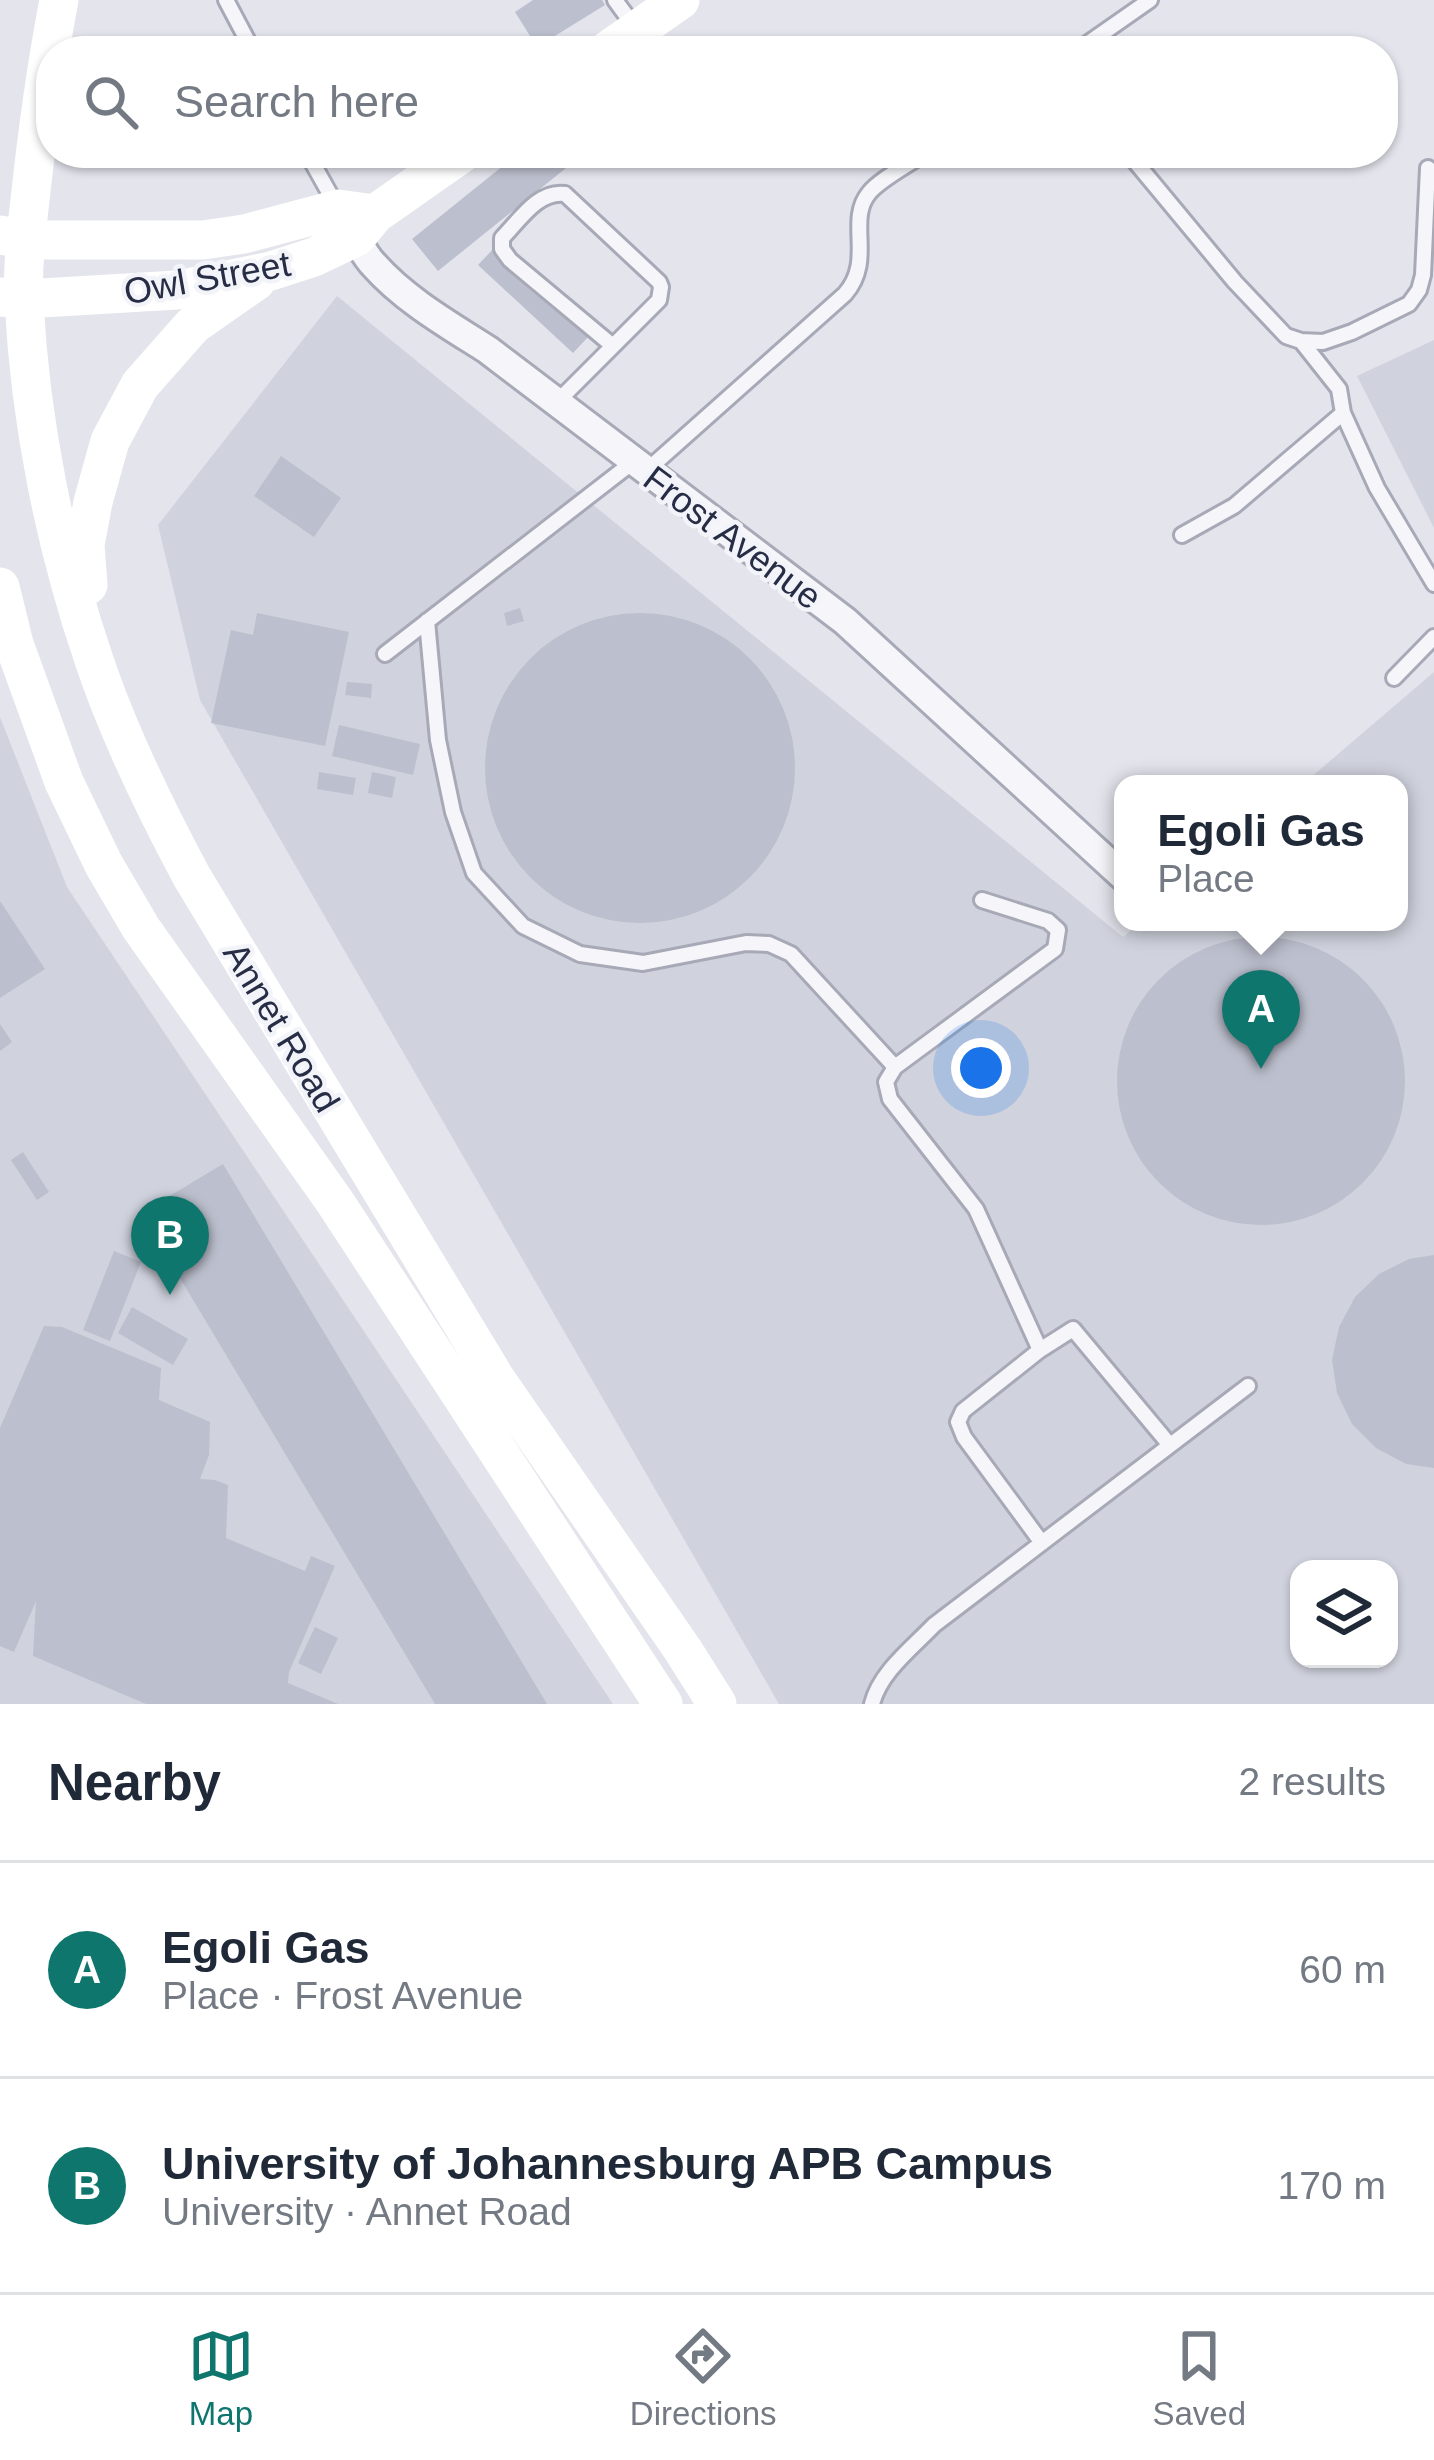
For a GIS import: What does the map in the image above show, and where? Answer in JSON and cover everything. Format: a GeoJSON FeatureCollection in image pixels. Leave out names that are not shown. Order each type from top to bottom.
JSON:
{"type":"FeatureCollection","features":[{"type":"Feature","properties":{"kind":"main road","name":"Annet Road"},"geometry":{"type":"LineString","coordinates":[[53,36],[58,0]]}},
{"type":"Feature","properties":{"kind":"main road"},"geometry":{"type":"LineString","coordinates":[[620,27],[680,0]]}},
{"type":"Feature","properties":{"kind":"main road","name":"Annet Road"},"geometry":{"type":"LineString","coordinates":[[36,147],[13,237],[12,298],[69,576],[94,663],[155,807],[192,877],[495,1378],[717,1704]]}},
{"type":"Feature","properties":{"kind":"main road","name":"Owl Street"},"geometry":{"type":"LineString","coordinates":[[12,298],[177,290],[271,271],[314,257],[356,220],[438,168]]}},
{"type":"Feature","properties":{"kind":"main road","name":"Owl Street"},"geometry":{"type":"LineString","coordinates":[[13,237],[203,240],[356,220]]}},
{"type":"Feature","properties":{"kind":"main road"},"geometry":{"type":"LineString","coordinates":[[94,663],[85,545],[110,441],[140,385],[166,352],[194,325],[271,271]]}},
{"type":"Feature","properties":{"kind":"main road","name":"Annet Road"},"geometry":{"type":"LineString","coordinates":[[0,587],[14,644],[64,782],[140,928],[335,1202],[653,1690]]}},
{"type":"Feature","properties":{"kind":"main road"},"geometry":{"type":"LineString","coordinates":[[653,1690],[683,1650]]}},
{"type":"Feature","properties":{"kind":"street","name":"Frost Avenue"},"geometry":{"type":"LineString","coordinates":[[356,220],[371,263],[399,289],[488,350],[845,621],[1114,868]]}},
{"type":"Feature","properties":{"kind":"lane"},"geometry":{"type":"LineString","coordinates":[[226,0],[246,36]]}},
{"type":"Feature","properties":{"kind":"lane"},"geometry":{"type":"LineString","coordinates":[[1098,36],[1150,0]]}},
{"type":"Feature","properties":{"kind":"lane"},"geometry":{"type":"LineString","coordinates":[[319,168],[356,220]]}},
{"type":"Feature","properties":{"kind":"lane"},"geometry":{"type":"LineString","coordinates":[[385,654],[639,467],[845,295],[861,267],[861,209],[869,192],[903,168]]}},
{"type":"Feature","properties":{"kind":"lane"},"geometry":{"type":"LineString","coordinates":[[1140,168],[1286,336],[1323,342],[1408,304],[1419,290],[1428,168]]}},
{"type":"Feature","properties":{"kind":"lane"},"geometry":{"type":"LineString","coordinates":[[556,403],[613,346],[659,300],[661,287],[565,194],[543,196],[502,238],[502,249],[613,346]]}},
{"type":"Feature","properties":{"kind":"lane"},"geometry":{"type":"LineString","coordinates":[[1301,341],[1339,389],[1343,413],[1376,488],[1434,584]]}},
{"type":"Feature","properties":{"kind":"lane"},"geometry":{"type":"LineString","coordinates":[[1183,535],[1234,506],[1343,413]]}},
{"type":"Feature","properties":{"kind":"lane"},"geometry":{"type":"LineString","coordinates":[[427,621],[438,740],[453,812],[474,873],[523,926],[580,954],[643,963],[769,944],[790,954],[895,1066]]}},
{"type":"Feature","properties":{"kind":"lane"},"geometry":{"type":"LineString","coordinates":[[1394,678],[1434,638]]}},
{"type":"Feature","properties":{"kind":"lane"},"geometry":{"type":"LineString","coordinates":[[982,900],[1048,921],[1058,930],[1055,949],[895,1066],[886,1082],[890,1099],[976,1209],[1040,1350]]}},
{"type":"Feature","properties":{"kind":"lane"},"geometry":{"type":"LineString","coordinates":[[1042,1544],[958,1422],[963,1411],[1040,1350],[1073,1329],[1169,1444]]}},
{"type":"Feature","properties":{"kind":"lane"},"geometry":{"type":"LineString","coordinates":[[872,1704],[895,1664],[934,1625],[1248,1386]]}},
{"type":"Feature","properties":{"kind":"shaded area"},"geometry":{"type":"Polygon","coordinates":[[[337,296],[1123,937],[1130,931],[1408,931],[1408,775],[1314,775],[1434,672],[1434,1704],[779,1704],[200,700],[158,525],[337,296]]]}},
{"type":"Feature","properties":{"kind":"shaded area"},"geometry":{"type":"Polygon","coordinates":[[[1434,340],[1434,528],[1357,376],[1434,340]]]}},
{"type":"Feature","properties":{"kind":"shaded area"},"geometry":{"type":"Polygon","coordinates":[[[0,717],[67,887],[613,1704],[0,1704],[0,717]]]}},
{"type":"Feature","properties":{"kind":"building"},"geometry":{"type":"Polygon","coordinates":[[[533,0],[602,0],[605,5],[555,36],[530,36],[515,12],[533,0]]]}},
{"type":"Feature","properties":{"kind":"building"},"geometry":{"type":"Polygon","coordinates":[[[500,168],[566,168],[438,271],[412,239],[500,168]]]}},
{"type":"Feature","properties":{"kind":"building"},"geometry":{"type":"Polygon","coordinates":[[[495,247],[590,335],[573,353],[478,265],[495,247]]]}},
{"type":"Feature","properties":{"kind":"building"},"geometry":{"type":"Polygon","coordinates":[[[281,456],[341,498],[314,537],[254,496],[281,456]]]}},
{"type":"Feature","properties":{"kind":"building"},"geometry":{"type":"Polygon","coordinates":[[[520,608],[524,621],[507,626],[504,613],[520,608]]]}},
{"type":"Feature","properties":{"kind":"building"},"geometry":{"type":"Polygon","coordinates":[[[257,613],[349,632],[325,746],[211,723],[231,630],[253,635],[257,613]]]}},
{"type":"Feature","properties":{"kind":"building"},"geometry":{"type":"Polygon","coordinates":[[[640,613],[699,625],[726,639],[749,659],[769,682],[783,709],[795,768],[783,827],[769,854],[749,877],[726,897],[699,911],[640,923],[581,911],[554,897],[531,877],[511,854],[497,827],[485,768],[497,709],[511,682],[531,659],[554,639],[581,625],[640,613]]]}},
{"type":"Feature","properties":{"kind":"building"},"geometry":{"type":"Polygon","coordinates":[[[347,682],[372,684],[371,698],[345,695],[347,682]]]}},
{"type":"Feature","properties":{"kind":"building"},"geometry":{"type":"Polygon","coordinates":[[[339,725],[420,744],[413,775],[332,756],[339,725]]]}},
{"type":"Feature","properties":{"kind":"building"},"geometry":{"type":"Polygon","coordinates":[[[319,772],[356,778],[353,795],[317,789],[319,772]]]}},
{"type":"Feature","properties":{"kind":"building"},"geometry":{"type":"Polygon","coordinates":[[[372,772],[396,777],[392,798],[368,793],[372,772]]]}},
{"type":"Feature","properties":{"kind":"building"},"geometry":{"type":"Polygon","coordinates":[[[0,901],[45,969],[0,998],[0,901]]]}},
{"type":"Feature","properties":{"kind":"building"},"geometry":{"type":"Polygon","coordinates":[[[1261,937],[1316,948],[1363,979],[1394,1026],[1405,1081],[1394,1136],[1363,1183],[1316,1214],[1261,1225],[1206,1214],[1159,1183],[1128,1136],[1117,1081],[1128,1026],[1159,979],[1206,948],[1261,937]]]}},
{"type":"Feature","properties":{"kind":"building"},"geometry":{"type":"Polygon","coordinates":[[[0,1024],[12,1042],[0,1051],[0,1024]]]}},
{"type":"Feature","properties":{"kind":"building"},"geometry":{"type":"Polygon","coordinates":[[[23,1152],[49,1192],[37,1200],[11,1160],[23,1152]]]}},
{"type":"Feature","properties":{"kind":"building"},"geometry":{"type":"Polygon","coordinates":[[[223,1164],[547,1704],[435,1704],[141,1213],[223,1164]]]}},
{"type":"Feature","properties":{"kind":"building"},"geometry":{"type":"Polygon","coordinates":[[[114,1251],[141,1262],[110,1341],[83,1330],[114,1251]]]}},
{"type":"Feature","properties":{"kind":"building"},"geometry":{"type":"Polygon","coordinates":[[[1434,1255],[1434,1468],[1406,1464],[1376,1448],[1352,1424],[1337,1393],[1332,1360],[1339,1327],[1355,1297],[1379,1274],[1409,1259],[1434,1255]]]}},
{"type":"Feature","properties":{"kind":"building"},"geometry":{"type":"Polygon","coordinates":[[[132,1307],[188,1339],[173,1365],[118,1333],[132,1307]]]}},
{"type":"Feature","properties":{"kind":"building"},"geometry":{"type":"Polygon","coordinates":[[[44,1326],[62,1327],[161,1368],[159,1400],[210,1422],[209,1455],[200,1479],[228,1485],[226,1538],[305,1571],[311,1556],[335,1566],[288,1683],[338,1704],[146,1704],[33,1656],[36,1601],[14,1652],[0,1646],[0,1428],[44,1326]]]}},
{"type":"Feature","properties":{"kind":"building"},"geometry":{"type":"Polygon","coordinates":[[[315,1627],[338,1638],[321,1674],[298,1663],[315,1627]]]}},
{"type":"Feature","properties":{"kind":"place","name":"Egoli Gas"},"geometry":{"type":"Point","coordinates":[1261,1069]}},
{"type":"Feature","properties":{"kind":"place","name":"University of Johannesburg APB Campus"},"geometry":{"type":"Point","coordinates":[170,1295]}}]}
